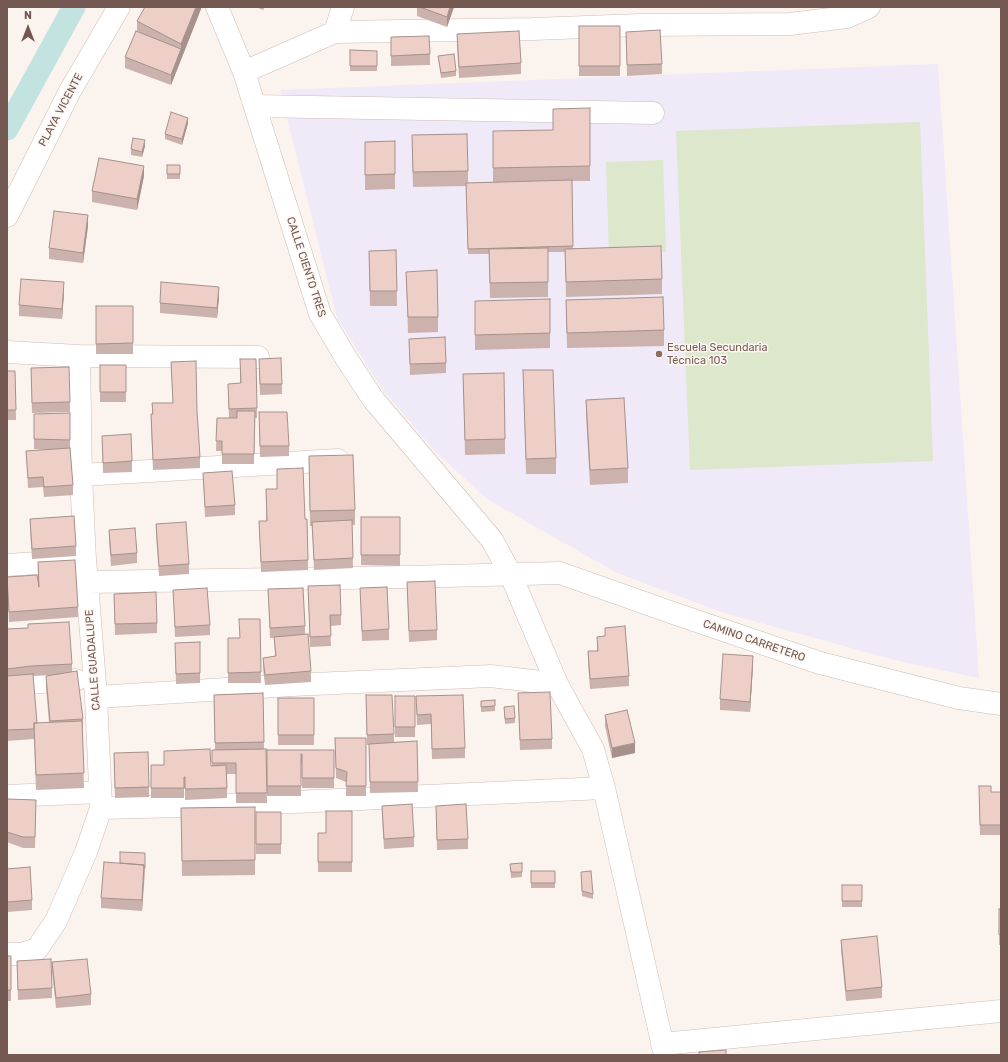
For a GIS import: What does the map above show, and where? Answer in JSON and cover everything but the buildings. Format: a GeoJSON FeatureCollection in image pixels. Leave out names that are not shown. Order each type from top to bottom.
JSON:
{"type":"FeatureCollection","features":[{"type":"Feature","properties":{"kind":"street","name":"PLAYA VICENTE"},"geometry":{"type":"LineString","coordinates":[[7,216],[70,90],[119,7]]}},
{"type":"Feature","properties":{"kind":"street","name":"CALLE CIENTO TRES"},"geometry":{"type":"LineString","coordinates":[[217,7],[244,72],[320,314],[346,358],[374,399],[492,540],[510,574],[557,684],[593,749],[604,788],[664,1050]]}},
{"type":"Feature","properties":{"kind":"street"},"geometry":{"type":"LineString","coordinates":[[335,32],[343,7]]}},
{"type":"Feature","properties":{"kind":"street"},"geometry":{"type":"LineString","coordinates":[[244,72],[335,32],[526,29],[639,16],[847,16],[869,7]]}},
{"type":"Feature","properties":{"kind":"street"},"geometry":{"type":"LineString","coordinates":[[255,106],[653,113]]}},
{"type":"Feature","properties":{"kind":"street"},"geometry":{"type":"LineString","coordinates":[[7,352],[79,356],[258,357]]}},
{"type":"Feature","properties":{"kind":"street","name":"CALLE GUADALUPE"},"geometry":{"type":"LineString","coordinates":[[7,954],[21,954],[37,949],[56,921],[86,852],[100,800],[95,688],[85,560],[81,475],[79,356]]}},
{"type":"Feature","properties":{"kind":"street"},"geometry":{"type":"LineString","coordinates":[[81,475],[342,460]]}},
{"type":"Feature","properties":{"kind":"street"},"geometry":{"type":"LineString","coordinates":[[7,565],[85,560]]}},
{"type":"Feature","properties":{"kind":"street","name":"CAMINO CARRETERO"},"geometry":{"type":"LineString","coordinates":[[87,582],[560,573],[820,663],[959,698],[1001,704]]}},
{"type":"Feature","properties":{"kind":"street"},"geometry":{"type":"LineString","coordinates":[[7,684],[95,688],[292,685],[491,676],[557,684]]}},
{"type":"Feature","properties":{"kind":"street"},"geometry":{"type":"LineString","coordinates":[[7,796],[220,805],[604,788]]}},
{"type":"Feature","properties":{"kind":"street"},"geometry":{"type":"LineString","coordinates":[[664,1050],[1001,1011]]}},
{"type":"Feature","properties":{"kind":"shaded area","name":"Escuela Secundaria Técnica 103"},"geometry":{"type":"Polygon","coordinates":[[[938,64],[979,678],[898,661],[721,612],[617,573],[487,499],[435,451],[382,389],[337,318],[280,90],[938,64]]]}},
{"type":"Feature","properties":{"kind":"green space"},"geometry":{"type":"Polygon","coordinates":[[[920,122],[933,461],[690,470],[676,131],[920,122]]]}},
{"type":"Feature","properties":{"kind":"green space"},"geometry":{"type":"Polygon","coordinates":[[[663,160],[666,252],[609,254],[606,162],[663,160]]]}},
{"type":"Feature","properties":{"kind":"waterway"},"geometry":{"type":"LineString","coordinates":[[7,129],[74,7]]}},
{"type":"Feature","properties":{"kind":"place","name":"Escuela Secundaria Técnica 103"},"geometry":{"type":"Point","coordinates":[659,354]}}]}
